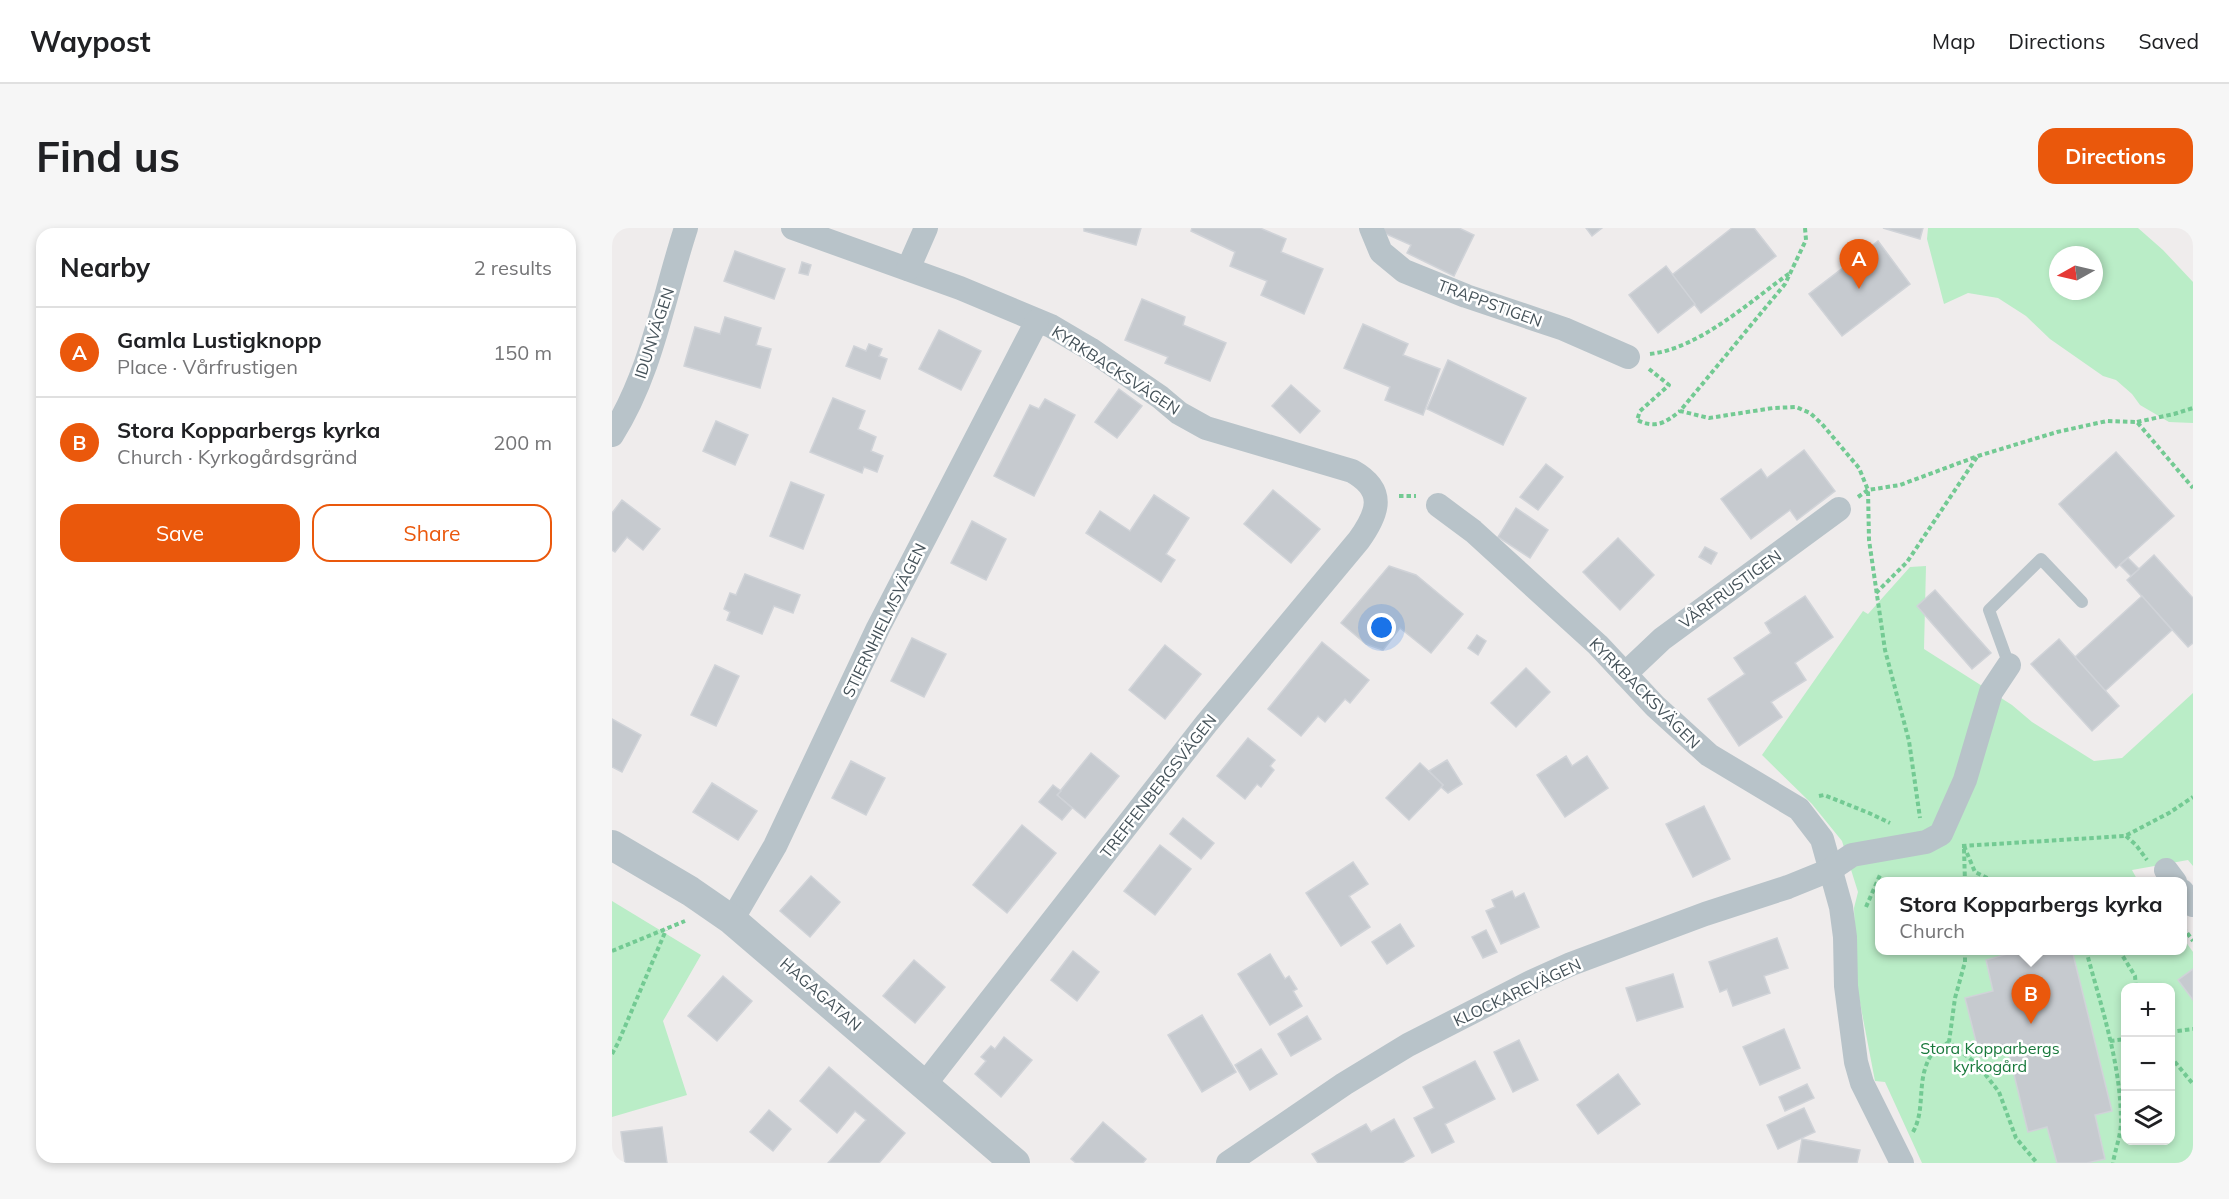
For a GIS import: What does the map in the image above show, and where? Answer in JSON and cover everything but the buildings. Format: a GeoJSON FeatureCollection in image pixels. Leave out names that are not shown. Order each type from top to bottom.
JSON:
{"type":"FeatureCollection","features":[{"type":"Feature","properties":{"kind":"street","name":"IDUNVÄGEN"},"geometry":{"type":"LineString","coordinates":[[612,435],[631,400],[652,346],[686,228]]}},
{"type":"Feature","properties":{"kind":"street","name":"KYRKBACKSVÄGEN"},"geometry":{"type":"LineString","coordinates":[[793,228],[960,288],[1037,321],[1090,349],[1179,412],[1206,428],[1352,471],[1373,490]]}},
{"type":"Feature","properties":{"kind":"street"},"geometry":{"type":"LineString","coordinates":[[908,269],[926,228]]}},
{"type":"Feature","properties":{"kind":"street","name":"TRAPPSTIGEN"},"geometry":{"type":"LineString","coordinates":[[1371,228],[1381,252],[1404,271],[1466,296],[1564,329],[1628,357]]}},
{"type":"Feature","properties":{"kind":"street","name":"STIERNHIELMSVÄGEN"},"geometry":{"type":"LineString","coordinates":[[732,920],[775,846],[878,628],[1037,321]]}},
{"type":"Feature","properties":{"kind":"street","name":"TREFFENBERGSVÄGEN"},"geometry":{"type":"LineString","coordinates":[[925,1084],[1199,733],[1359,540],[1371,523],[1377,509],[1373,490]]}},
{"type":"Feature","properties":{"kind":"street","name":"KYRKBACKSVÄGEN"},"geometry":{"type":"LineString","coordinates":[[1438,505],[1473,531],[1598,645],[1655,706],[1709,755],[1799,809],[1822,839],[1840,907],[1845,937],[1846,986],[1856,1062],[1862,1083],[1899,1156]]}},
{"type":"Feature","properties":{"kind":"street","name":"VÅRFRUSTIGEN"},"geometry":{"type":"LineString","coordinates":[[1625,674],[1662,639],[1839,509]]}},
{"type":"Feature","properties":{"kind":"street"},"geometry":{"type":"LineString","coordinates":[[1830,870],[1852,855],[1926,842],[1941,834],[1965,780],[1991,692],[2010,665]]}},
{"type":"Feature","properties":{"kind":"street","name":"HAGAGATAN"},"geometry":{"type":"LineString","coordinates":[[612,845],[690,891],[732,920],[1015,1163]]}},
{"type":"Feature","properties":{"kind":"street","name":"KLOCKAREVÄGEN"},"geometry":{"type":"LineString","coordinates":[[1227,1163],[1344,1084],[1408,1045],[1531,982],[1571,964],[1830,870]]}},
{"type":"Feature","properties":{"kind":"lane"},"geometry":{"type":"LineString","coordinates":[[2010,665],[1989,610],[2041,559],[2082,602]]}},
{"type":"Feature","properties":{"kind":"path"},"geometry":{"type":"LineString","coordinates":[[1785,285],[1806,240],[1805,228]]}},
{"type":"Feature","properties":{"kind":"path"},"geometry":{"type":"LineString","coordinates":[[1628,357],[1658,353],[1700,337],[1791,272]]}},
{"type":"Feature","properties":{"kind":"path"},"geometry":{"type":"LineString","coordinates":[[1628,357],[1657,374],[1669,386],[1640,411],[1637,420],[1646,424],[1664,423],[1680,411]]}},
{"type":"Feature","properties":{"kind":"path"},"geometry":{"type":"LineString","coordinates":[[1839,509],[1868,490],[1900,485],[1978,456],[2058,432],[2107,421],[2137,422],[2193,408]]}},
{"type":"Feature","properties":{"kind":"path"},"geometry":{"type":"LineString","coordinates":[[2137,422],[2193,488]]}},
{"type":"Feature","properties":{"kind":"path"},"geometry":{"type":"LineString","coordinates":[[1876,593],[1907,562],[1978,456]]}},
{"type":"Feature","properties":{"kind":"path"},"geometry":{"type":"LineString","coordinates":[[1373,490],[1419,496],[1438,505]]}},
{"type":"Feature","properties":{"kind":"path"},"geometry":{"type":"LineString","coordinates":[[1783,800],[1824,795],[1869,813],[1926,842],[1964,846],[2125,836],[2169,813],[2193,797]]}},
{"type":"Feature","properties":{"kind":"path"},"geometry":{"type":"LineString","coordinates":[[1964,846],[1965,877]]}},
{"type":"Feature","properties":{"kind":"path"},"geometry":{"type":"LineString","coordinates":[[1964,846],[1974,872],[1984,877]]}},
{"type":"Feature","properties":{"kind":"path"},"geometry":{"type":"LineString","coordinates":[[1879,877],[1892,848]]}},
{"type":"Feature","properties":{"kind":"path"},"geometry":{"type":"LineString","coordinates":[[1845,937],[1863,914],[1875,887]]}},
{"type":"Feature","properties":{"kind":"path"},"geometry":{"type":"LineString","coordinates":[[612,951],[694,917]]}},
{"type":"Feature","properties":{"kind":"path"},"geometry":{"type":"LineString","coordinates":[[612,1054],[666,930]]}},
{"type":"Feature","properties":{"kind":"path"},"geometry":{"type":"LineString","coordinates":[[1899,1156],[1915,1131],[1920,1114],[1921,1082],[1931,1056],[1949,1042],[1954,998],[1965,955]]}},
{"type":"Feature","properties":{"kind":"path"},"geometry":{"type":"LineString","coordinates":[[2087,955],[2110,1041],[2118,1082],[2121,1125],[2113,1163]]}},
{"type":"Feature","properties":{"kind":"path"},"geometry":{"type":"LineString","coordinates":[[2122,955],[2135,976],[2136,983]]}},
{"type":"Feature","properties":{"kind":"path"},"geometry":{"type":"LineString","coordinates":[[2175,1031],[2193,1029]]}},
{"type":"Feature","properties":{"kind":"path"},"geometry":{"type":"LineString","coordinates":[[2110,1041],[2121,1040]]}},
{"type":"Feature","properties":{"kind":"path"},"geometry":{"type":"LineString","coordinates":[[1949,1042],[1978,1065],[2000,1092],[2016,1138],[2037,1163]]}},
{"type":"Feature","properties":{"kind":"path"},"geometry":{"type":"LineString","coordinates":[[2175,1062],[2193,1084]]}},
{"type":"Feature","properties":{"kind":"green space"},"geometry":{"type":"Polygon","coordinates":[[[1928,228],[2138,228],[2163,250],[2193,282],[2193,423],[2169,422],[2140,405],[2132,394],[2116,380],[2103,376],[2050,339],[2026,316],[1998,298],[1968,293],[1944,304],[1927,239],[1928,228]]]}},
{"type":"Feature","properties":{"kind":"green space","name":"Stora Kopparbergs kyrkogård"},"geometry":{"type":"Polygon","coordinates":[[[1926,566],[1924,649],[2094,761],[2122,758],[2193,693],[2193,866],[2188,860],[2132,870],[2136,877],[1875,877],[1875,955],[2187,955],[2187,944],[2193,952],[2193,1163],[1922,1163],[1885,1082],[1875,1081],[1857,987],[1854,908],[1858,892],[1842,841],[1812,804],[1762,755],[1863,611],[1868,614],[1910,567],[1926,566]]]}},
{"type":"Feature","properties":{"kind":"green space"},"geometry":{"type":"Polygon","coordinates":[[[612,901],[701,955],[663,1021],[687,1095],[612,1117],[612,901]]]}},
{"type":"Feature","properties":{"kind":"place","name":"Gamla Lustigknopp"},"geometry":{"type":"Point","coordinates":[1859,289]}},
{"type":"Feature","properties":{"kind":"place","name":"Stora Kopparbergs kyrka"},"geometry":{"type":"Point","coordinates":[2031,1024]}}]}
